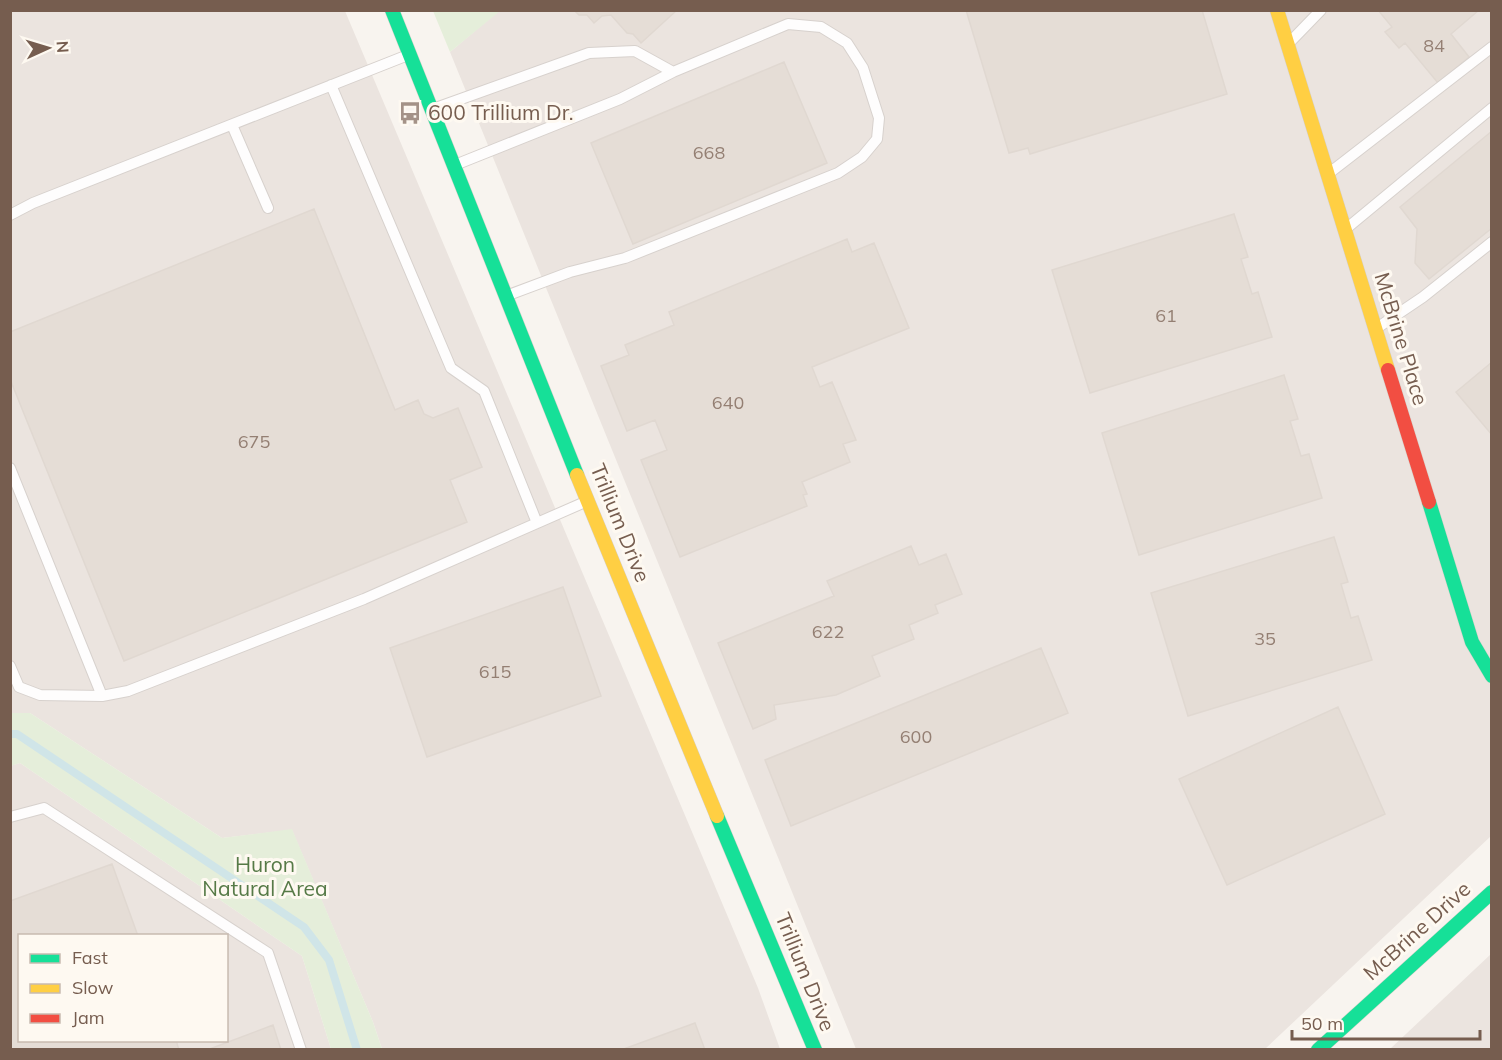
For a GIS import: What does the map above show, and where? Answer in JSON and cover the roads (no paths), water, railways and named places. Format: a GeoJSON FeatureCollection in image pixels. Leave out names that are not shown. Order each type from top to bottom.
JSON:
{"type":"FeatureCollection","features":[{"type":"Feature","properties":{"kind":"street","name":"Trillium Drive"},"geometry":{"type":"LineString","coordinates":[[392,10],[588,500],[815,1050]]}},
{"type":"Feature","properties":{"kind":"street","name":"McBrine Place"},"geometry":{"type":"LineString","coordinates":[[1277,10],[1472,642],[1491,676]]}},
{"type":"Feature","properties":{"kind":"street","name":"McBrine Drive"},"geometry":{"type":"LineString","coordinates":[[1318,1050],[1491,892]]}},
{"type":"Feature","properties":{"kind":"lane"},"geometry":{"type":"LineString","coordinates":[[1288,44],[1322,10]]}},
{"type":"Feature","properties":{"kind":"lane"},"geometry":{"type":"LineString","coordinates":[[455,165],[620,99],[673,72],[788,24],[821,27],[847,43],[863,68],[879,118],[877,139],[862,157],[838,173],[625,258],[570,272],[506,296]]}},
{"type":"Feature","properties":{"kind":"lane"},"geometry":{"type":"LineString","coordinates":[[1328,174],[1491,47]]}},
{"type":"Feature","properties":{"kind":"lane"},"geometry":{"type":"LineString","coordinates":[[433,109],[590,53],[635,51],[673,72]]}},
{"type":"Feature","properties":{"kind":"lane"},"geometry":{"type":"LineString","coordinates":[[10,215],[33,203],[410,54]]}},
{"type":"Feature","properties":{"kind":"lane"},"geometry":{"type":"LineString","coordinates":[[331,86],[451,368],[484,391],[537,523]]}},
{"type":"Feature","properties":{"kind":"lane"},"geometry":{"type":"LineString","coordinates":[[1345,230],[1491,108]]}},
{"type":"Feature","properties":{"kind":"lane"},"geometry":{"type":"LineString","coordinates":[[232,125],[268,208]]}},
{"type":"Feature","properties":{"kind":"lane"},"geometry":{"type":"LineString","coordinates":[[1376,329],[1424,297],[1491,242]]}},
{"type":"Feature","properties":{"kind":"lane"},"geometry":{"type":"LineString","coordinates":[[10,468],[102,696]]}},
{"type":"Feature","properties":{"kind":"lane"},"geometry":{"type":"LineString","coordinates":[[10,666],[19,687],[40,695],[102,696],[128,691],[364,599],[588,500]]}},
{"type":"Feature","properties":{"kind":"lane"},"geometry":{"type":"LineString","coordinates":[[10,817],[44,808],[268,953],[301,1050]]}},
{"type":"Feature","properties":{"kind":"waterway"},"geometry":{"type":"LineString","coordinates":[[10,734],[17,734],[304,927],[329,960],[357,1050]]}},
{"type":"Feature","properties":{"kind":"place","name":"600 Trillium Dr."},"geometry":{"type":"Point","coordinates":[410,113]}},
{"type":"Feature","properties":{"kind":"park label","name":"Huron Natural Area"},"geometry":{"type":"Point","coordinates":[265,877]}}]}
